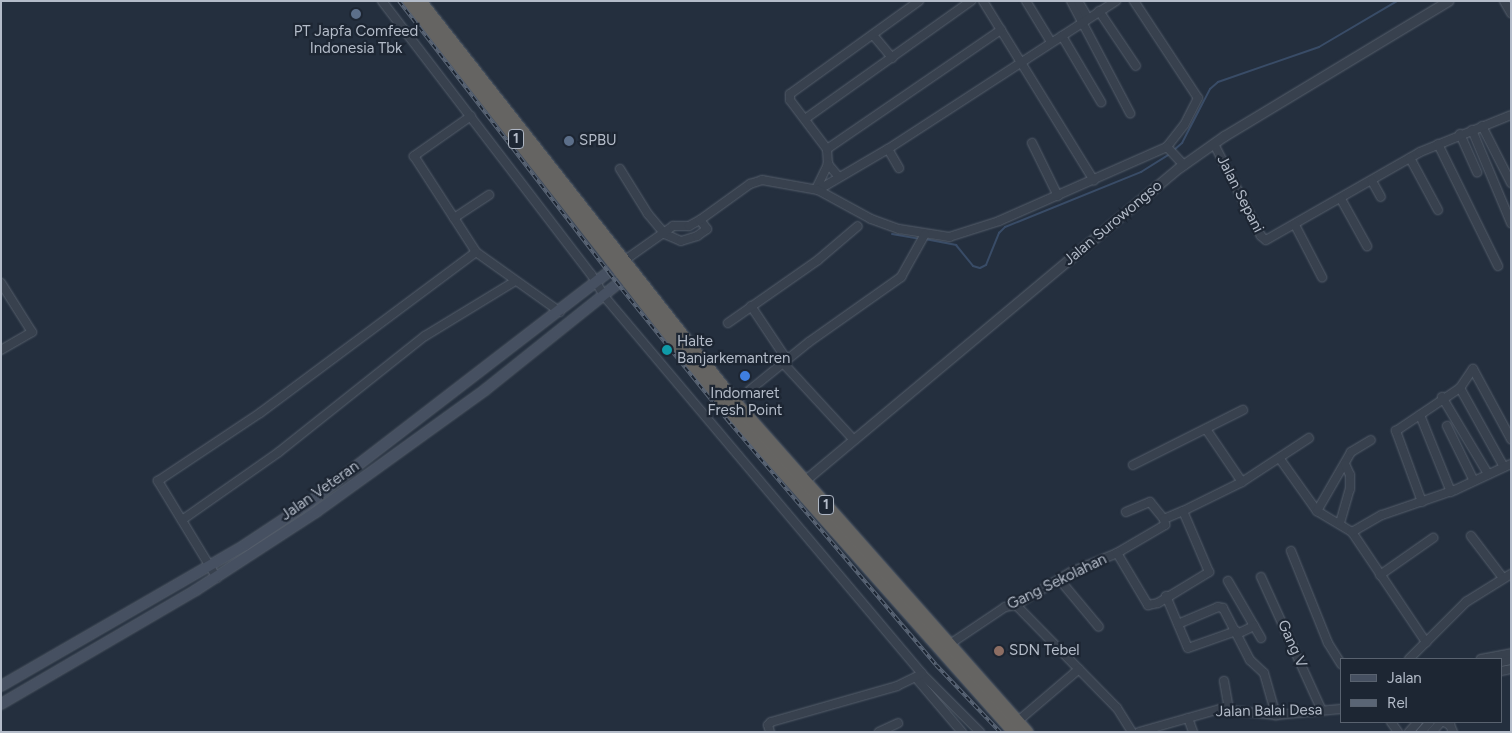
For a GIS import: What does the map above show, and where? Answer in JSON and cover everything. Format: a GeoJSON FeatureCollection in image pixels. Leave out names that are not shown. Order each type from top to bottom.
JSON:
{"type":"FeatureCollection","features":[{"type":"Feature","properties":{"kind":"highway","name":"1"},"geometry":{"type":"LineString","coordinates":[[409,1],[621,263]]}},
{"type":"Feature","properties":{"kind":"highway","name":"1"},"geometry":{"type":"LineString","coordinates":[[420,1],[621,263],[728,410],[1016,727],[1027,732]]}},
{"type":"Feature","properties":{"kind":"highway","name":"1"},"geometry":{"type":"LineString","coordinates":[[630,275],[735,402],[945,647]]}},
{"type":"Feature","properties":{"kind":"main road","name":"Jalan Veteran"},"geometry":{"type":"LineString","coordinates":[[1,686],[208,566],[310,502],[560,312],[621,263]]}},
{"type":"Feature","properties":{"kind":"main road","name":"Jalan Veteran"},"geometry":{"type":"LineString","coordinates":[[1,704],[216,578],[316,512],[485,390],[630,275]]}},
{"type":"Feature","properties":{"kind":"main road"},"geometry":{"type":"LineString","coordinates":[[475,375],[485,390]]}},
{"type":"Feature","properties":{"kind":"street"},"geometry":{"type":"LineString","coordinates":[[382,1],[471,116],[604,296],[919,676],[962,732]]}},
{"type":"Feature","properties":{"kind":"street"},"geometry":{"type":"LineString","coordinates":[[817,189],[828,164],[827,149],[790,100],[790,94],[919,1]]}},
{"type":"Feature","properties":{"kind":"street"},"geometry":{"type":"LineString","coordinates":[[805,119],[972,1]]}},
{"type":"Feature","properties":{"kind":"street"},"geometry":{"type":"LineString","coordinates":[[983,1],[1094,181]]}},
{"type":"Feature","properties":{"kind":"street"},"geometry":{"type":"LineString","coordinates":[[1026,1],[1052,42]]}},
{"type":"Feature","properties":{"kind":"street"},"geometry":{"type":"LineString","coordinates":[[1071,1],[1086,19]]}},
{"type":"Feature","properties":{"kind":"street"},"geometry":{"type":"LineString","coordinates":[[1078,1],[1130,113]]}},
{"type":"Feature","properties":{"kind":"street"},"geometry":{"type":"LineString","coordinates":[[817,189],[888,149],[1116,1]]}},
{"type":"Feature","properties":{"kind":"street"},"geometry":{"type":"LineString","coordinates":[[620,169],[648,214],[669,234],[690,239],[703,223],[750,184],[762,180],[817,189],[871,219],[923,237],[963,235],[1171,150],[1198,98],[1134,1]]}},
{"type":"Feature","properties":{"kind":"street","name":"Jalan Surowongso"},"geometry":{"type":"LineString","coordinates":[[804,481],[1184,164],[1448,1]]}},
{"type":"Feature","properties":{"kind":"street"},"geometry":{"type":"LineString","coordinates":[[1504,1],[1511,13]]}},
{"type":"Feature","properties":{"kind":"street"},"geometry":{"type":"LineString","coordinates":[[1099,11],[1136,66]]}},
{"type":"Feature","properties":{"kind":"street"},"geometry":{"type":"LineString","coordinates":[[827,149],[1001,30]]}},
{"type":"Feature","properties":{"kind":"street"},"geometry":{"type":"LineString","coordinates":[[873,35],[892,58]]}},
{"type":"Feature","properties":{"kind":"street"},"geometry":{"type":"LineString","coordinates":[[1062,36],[1101,102]]}},
{"type":"Feature","properties":{"kind":"street"},"geometry":{"type":"LineString","coordinates":[[1322,276],[1295,225],[1410,158],[1460,134],[1511,115]]}},
{"type":"Feature","properties":{"kind":"street"},"geometry":{"type":"LineString","coordinates":[[471,116],[414,156],[476,252],[514,281],[560,312]]}},
{"type":"Feature","properties":{"kind":"street"},"geometry":{"type":"LineString","coordinates":[[1482,126],[1511,183]]}},
{"type":"Feature","properties":{"kind":"street"},"geometry":{"type":"LineString","coordinates":[[1472,130],[1511,223]]}},
{"type":"Feature","properties":{"kind":"street"},"geometry":{"type":"LineString","coordinates":[[1460,134],[1478,172]]}},
{"type":"Feature","properties":{"kind":"street"},"geometry":{"type":"LineString","coordinates":[[1032,143],[1058,196]]}},
{"type":"Feature","properties":{"kind":"street","name":"Jalan Sepani"},"geometry":{"type":"LineString","coordinates":[[1214,144],[1261,236],[1269,239],[1295,225]]}},
{"type":"Feature","properties":{"kind":"street"},"geometry":{"type":"LineString","coordinates":[[1438,144],[1498,266]]}},
{"type":"Feature","properties":{"kind":"street"},"geometry":{"type":"LineString","coordinates":[[888,149],[899,168]]}},
{"type":"Feature","properties":{"kind":"street"},"geometry":{"type":"LineString","coordinates":[[1171,150],[1184,164]]}},
{"type":"Feature","properties":{"kind":"street"},"geometry":{"type":"LineString","coordinates":[[1410,158],[1438,210]]}},
{"type":"Feature","properties":{"kind":"street"},"geometry":{"type":"LineString","coordinates":[[828,164],[838,176]]}},
{"type":"Feature","properties":{"kind":"street"},"geometry":{"type":"LineString","coordinates":[[1372,180],[1381,197]]}},
{"type":"Feature","properties":{"kind":"street"},"geometry":{"type":"LineString","coordinates":[[454,218],[489,195]]}},
{"type":"Feature","properties":{"kind":"street"},"geometry":{"type":"LineString","coordinates":[[1341,199],[1367,246]]}},
{"type":"Feature","properties":{"kind":"street"},"geometry":{"type":"LineString","coordinates":[[621,263],[669,234],[703,223]]}},
{"type":"Feature","properties":{"kind":"street"},"geometry":{"type":"LineString","coordinates":[[728,323],[818,260],[858,226]]}},
{"type":"Feature","properties":{"kind":"street"},"geometry":{"type":"LineString","coordinates":[[735,402],[785,361],[901,277],[923,237]]}},
{"type":"Feature","properties":{"kind":"street"},"geometry":{"type":"LineString","coordinates":[[216,578],[158,481],[260,413],[476,252]]}},
{"type":"Feature","properties":{"kind":"street"},"geometry":{"type":"LineString","coordinates":[[182,520],[279,452],[426,336],[514,281]]}},
{"type":"Feature","properties":{"kind":"street"},"geometry":{"type":"LineString","coordinates":[[1,283],[32,332],[1,350]]}},
{"type":"Feature","properties":{"kind":"street"},"geometry":{"type":"LineString","coordinates":[[751,306],[785,361],[854,440]]}},
{"type":"Feature","properties":{"kind":"street"},"geometry":{"type":"LineString","coordinates":[[1422,502],[1396,433],[1442,397],[1460,388],[1474,369],[1511,438]]}},
{"type":"Feature","properties":{"kind":"street"},"geometry":{"type":"LineString","coordinates":[[1352,532],[1382,514],[1451,492],[1508,466],[1460,388]]}},
{"type":"Feature","properties":{"kind":"street"},"geometry":{"type":"LineString","coordinates":[[1442,397],[1488,474]]}},
{"type":"Feature","properties":{"kind":"street"},"geometry":{"type":"LineString","coordinates":[[1133,465],[1243,410]]}},
{"type":"Feature","properties":{"kind":"street"},"geometry":{"type":"LineString","coordinates":[[1420,415],[1451,492]]}},
{"type":"Feature","properties":{"kind":"street"},"geometry":{"type":"LineString","coordinates":[[1447,426],[1474,481]]}},
{"type":"Feature","properties":{"kind":"street"},"geometry":{"type":"LineString","coordinates":[[1206,429],[1242,482]]}},
{"type":"Feature","properties":{"kind":"street"},"geometry":{"type":"LineString","coordinates":[[1164,519],[1183,512],[1242,482],[1280,459],[1309,438]]}},
{"type":"Feature","properties":{"kind":"street"},"geometry":{"type":"LineString","coordinates":[[1317,511],[1354,448],[1371,440]]}},
{"type":"Feature","properties":{"kind":"street"},"geometry":{"type":"LineString","coordinates":[[1280,459],[1317,511],[1340,523],[1352,532],[1426,642]]}},
{"type":"Feature","properties":{"kind":"street"},"geometry":{"type":"LineString","coordinates":[[1340,523],[1350,489],[1350,475],[1345,464]]}},
{"type":"Feature","properties":{"kind":"street"},"geometry":{"type":"LineString","coordinates":[[1117,553],[1164,526],[1164,519],[1152,502],[1126,512]]}},
{"type":"Feature","properties":{"kind":"street"},"geometry":{"type":"LineString","coordinates":[[1183,512],[1208,572],[1166,596],[1188,648],[1254,626]]}},
{"type":"Feature","properties":{"kind":"street"},"geometry":{"type":"LineString","coordinates":[[1410,658],[1466,602],[1507,576],[1471,536]]}},
{"type":"Feature","properties":{"kind":"street"},"geometry":{"type":"LineString","coordinates":[[1380,575],[1433,538]]}},
{"type":"Feature","properties":{"kind":"street"},"geometry":{"type":"LineString","coordinates":[[1291,551],[1328,643],[1340,662]]}},
{"type":"Feature","properties":{"kind":"street","name":"Gang Sekolahan"},"geometry":{"type":"LineString","coordinates":[[945,647],[1004,607],[1016,605],[1059,579],[1117,553],[1148,605],[1156,604],[1166,596]]}},
{"type":"Feature","properties":{"kind":"street","name":"Gang V"},"geometry":{"type":"LineString","coordinates":[[1261,577],[1322,711]]}},
{"type":"Feature","properties":{"kind":"street"},"geometry":{"type":"LineString","coordinates":[[1059,579],[1098,627]]}},
{"type":"Feature","properties":{"kind":"street"},"geometry":{"type":"LineString","coordinates":[[1228,581],[1261,638]]}},
{"type":"Feature","properties":{"kind":"street"},"geometry":{"type":"LineString","coordinates":[[1016,605],[1117,708],[1132,732]]}},
{"type":"Feature","properties":{"kind":"street"},"geometry":{"type":"LineString","coordinates":[[1178,624],[1220,607],[1237,633],[1250,660],[1264,673],[1276,715]]}},
{"type":"Feature","properties":{"kind":"street"},"geometry":{"type":"LineString","coordinates":[[1486,658],[1511,653]]}},
{"type":"Feature","properties":{"kind":"street"},"geometry":{"type":"LineString","coordinates":[[1016,727],[1080,669]]}},
{"type":"Feature","properties":{"kind":"street"},"geometry":{"type":"LineString","coordinates":[[770,732],[768,725],[771,722],[919,676]]}},
{"type":"Feature","properties":{"kind":"street"},"geometry":{"type":"LineString","coordinates":[[919,676],[980,732]]}},
{"type":"Feature","properties":{"kind":"street"},"geometry":{"type":"LineString","coordinates":[[1224,681],[1229,709]]}},
{"type":"Feature","properties":{"kind":"street","name":"Jalan Balai Desa"},"geometry":{"type":"LineString","coordinates":[[1139,732],[1229,709],[1276,715],[1340,710]]}},
{"type":"Feature","properties":{"kind":"street"},"geometry":{"type":"LineString","coordinates":[[1188,718],[1193,732]]}},
{"type":"Feature","properties":{"kind":"street"},"geometry":{"type":"LineString","coordinates":[[879,732],[898,722]]}},
{"type":"Feature","properties":{"kind":"street"},"geometry":{"type":"LineString","coordinates":[[1432,732],[1434,726],[1440,723]]}},
{"type":"Feature","properties":{"kind":"street"},"geometry":{"type":"LineString","coordinates":[[1445,723],[1450,725],[1453,732]]}},
{"type":"Feature","properties":{"kind":"waterway"},"geometry":{"type":"LineString","coordinates":[[1174,150],[1182,143],[1210,89],[1218,82],[1319,47],[1397,1]]}},
{"type":"Feature","properties":{"kind":"waterway"},"geometry":{"type":"LineString","coordinates":[[925,239],[956,245],[973,266],[980,268],[986,265],[999,233],[1005,227],[1141,172],[1171,153]]}},
{"type":"Feature","properties":{"kind":"waterway"},"geometry":{"type":"LineString","coordinates":[[892,234],[920,239]]}},
{"type":"Feature","properties":{"kind":"waterway"},"geometry":{"type":"LineString","coordinates":[[1416,732],[1424,723]]}},
{"type":"Feature","properties":{"kind":"railway"},"geometry":{"type":"LineString","coordinates":[[399,1],[609,273],[731,424],[936,665],[1000,732]]}},
{"type":"Feature","properties":{"kind":"place","name":"PT Japfa Comfeed Indonesia Tbk"},"geometry":{"type":"Point","coordinates":[356,14]}},
{"type":"Feature","properties":{"kind":"place","name":"SPBU"},"geometry":{"type":"Point","coordinates":[569,141]}},
{"type":"Feature","properties":{"kind":"place","name":"Halte Banjarkemantren"},"geometry":{"type":"Point","coordinates":[667,350]}},
{"type":"Feature","properties":{"kind":"place","name":"Indomaret Fresh Point"},"geometry":{"type":"Point","coordinates":[745,376]}},
{"type":"Feature","properties":{"kind":"place","name":"SDN Tebel"},"geometry":{"type":"Point","coordinates":[999,651]}}]}
